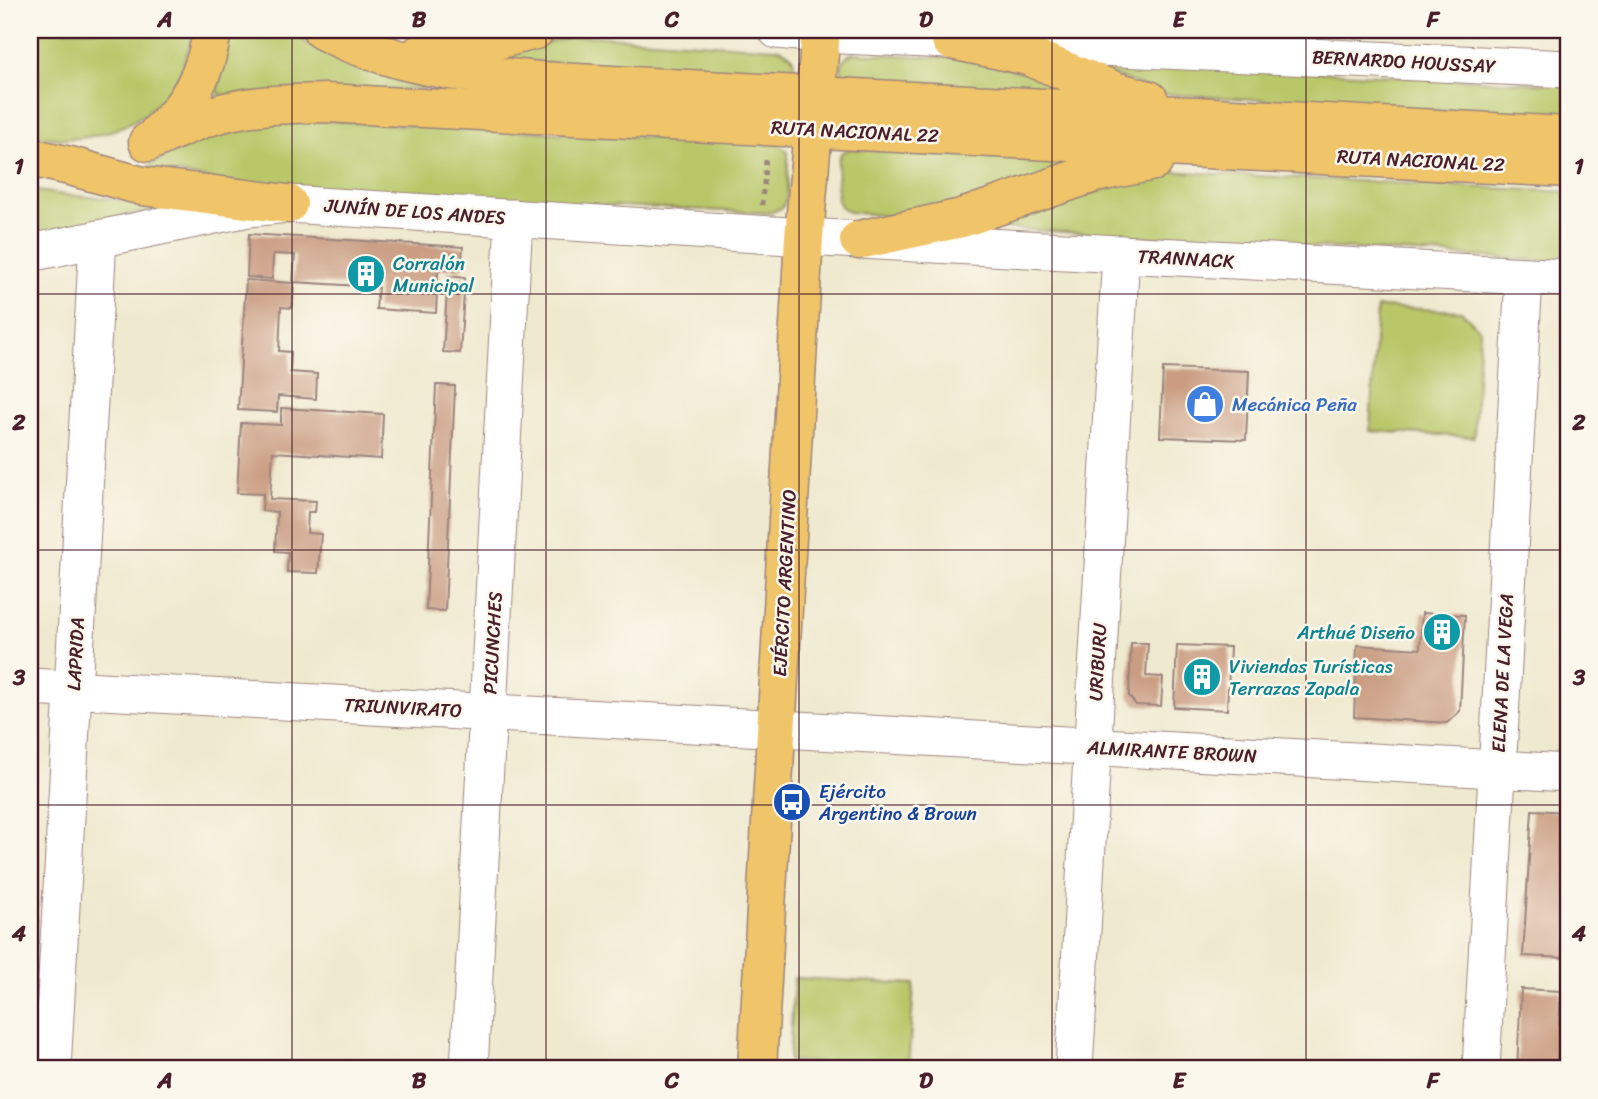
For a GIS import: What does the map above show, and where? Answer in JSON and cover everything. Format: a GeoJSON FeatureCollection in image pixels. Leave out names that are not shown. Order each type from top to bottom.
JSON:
{"type":"FeatureCollection","features":[{"type":"Feature","properties":{"kind":"main road"},"geometry":{"type":"LineString","coordinates":[[70,166],[120,158],[148,142],[170,122],[190,99],[202,74],[212,30]]}},
{"type":"Feature","properties":{"kind":"main road","name":"RUTA NACIONAL 22"},"geometry":{"type":"LineString","coordinates":[[322,30],[347,43],[383,55],[430,67],[513,79],[814,112],[1234,150],[1568,168]]}},
{"type":"Feature","properties":{"kind":"main road"},"geometry":{"type":"LineString","coordinates":[[383,55],[455,50],[535,30]]}},
{"type":"Feature","properties":{"kind":"main road","name":"EJÉRCITO ARGENTINO"},"geometry":{"type":"LineString","coordinates":[[757,1069],[804,237],[821,32]]}},
{"type":"Feature","properties":{"kind":"main road"},"geometry":{"type":"LineString","coordinates":[[951,40],[1028,56],[1115,90],[1215,117]]}},
{"type":"Feature","properties":{"kind":"main road","name":"RUTA NACIONAL 22"},"geometry":{"type":"LineString","coordinates":[[148,142],[191,122],[219,113],[252,107],[326,103],[1215,117],[1568,136]]}},
{"type":"Feature","properties":{"kind":"main road"},"geometry":{"type":"LineString","coordinates":[[859,240],[962,218],[1119,167],[1234,150]]}},
{"type":"Feature","properties":{"kind":"main road"},"geometry":{"type":"LineString","coordinates":[[30,157],[164,190],[288,204]]}},
{"type":"Feature","properties":{"kind":"street","name":"BERNARDO HOUSSAY"},"geometry":{"type":"LineString","coordinates":[[777,30],[951,40],[1318,43],[1568,69]]}},
{"type":"Feature","properties":{"kind":"street","name":"JUNÍN DE LOS ANDES"},"geometry":{"type":"LineString","coordinates":[[30,253],[249,208],[288,204],[804,237]]}},
{"type":"Feature","properties":{"kind":"street","name":"PICUNCHES"},"geometry":{"type":"LineString","coordinates":[[469,1069],[514,218]]}},
{"type":"Feature","properties":{"kind":"street","name":"TRANNACK"},"geometry":{"type":"LineString","coordinates":[[804,237],[1568,278]]}},
{"type":"Feature","properties":{"kind":"street","name":"LAPRIDA"},"geometry":{"type":"LineString","coordinates":[[52,1069],[98,239]]}},
{"type":"Feature","properties":{"kind":"street","name":"URIBURU"},"geometry":{"type":"LineString","coordinates":[[1074,1069],[1121,254]]}},
{"type":"Feature","properties":{"kind":"street","name":"ELENA DE LA VEGA"},"geometry":{"type":"LineString","coordinates":[[1480,1069],[1524,276]]}},
{"type":"Feature","properties":{"kind":"street","name":"TRIUNVIRATO"},"geometry":{"type":"LineString","coordinates":[[30,687],[776,729]]}},
{"type":"Feature","properties":{"kind":"street","name":"ALMIRANTE BROWN"},"geometry":{"type":"LineString","coordinates":[[776,729],[1568,773]]}},
{"type":"Feature","properties":{"kind":"path"},"geometry":{"type":"LineString","coordinates":[[761,213],[766,158]]}},
{"type":"Feature","properties":{"kind":"green space"},"geometry":{"type":"Polygon","coordinates":[[[30,30],[193,30],[180,72],[160,101],[128,124],[109,132],[70,139],[30,134],[30,30]]]}},
{"type":"Feature","properties":{"kind":"green space"},"geometry":{"type":"Polygon","coordinates":[[[230,30],[286,30],[327,55],[357,68],[428,89],[219,94],[218,87],[230,30]]]}},
{"type":"Feature","properties":{"kind":"green space"},"geometry":{"type":"Polygon","coordinates":[[[377,30],[499,30],[419,36],[377,30]]]}},
{"type":"Feature","properties":{"kind":"green space"},"geometry":{"type":"Polygon","coordinates":[[[591,36],[775,48],[788,53],[794,66],[783,81],[474,58],[568,38],[591,36]]]}},
{"type":"Feature","properties":{"kind":"green space"},"geometry":{"type":"Polygon","coordinates":[[[853,53],[979,59],[1104,97],[843,78],[842,63],[853,53]]]}},
{"type":"Feature","properties":{"kind":"green space"},"geometry":{"type":"Polygon","coordinates":[[[1069,59],[1568,85],[1568,118],[1164,94],[1069,59]]]}},
{"type":"Feature","properties":{"kind":"green space"},"geometry":{"type":"Polygon","coordinates":[[[290,119],[777,144],[786,150],[788,155],[787,197],[782,208],[769,213],[271,190],[147,168],[202,140],[290,119]]]}},
{"type":"Feature","properties":{"kind":"green space"},"geometry":{"type":"Polygon","coordinates":[[[850,149],[1085,162],[1005,194],[887,216],[849,212],[841,207],[837,198],[838,160],[842,152],[850,149]]]}},
{"type":"Feature","properties":{"kind":"green space"},"geometry":{"type":"Polygon","coordinates":[[[1163,171],[1568,192],[1568,262],[982,227],[1163,171]]]}},
{"type":"Feature","properties":{"kind":"green space"},"geometry":{"type":"Polygon","coordinates":[[[30,190],[65,195],[181,204],[30,236],[30,190]]]}},
{"type":"Feature","properties":{"kind":"green space"},"geometry":{"type":"Polygon","coordinates":[[[1377,307],[1461,311],[1480,330],[1474,437],[1370,431],[1377,307]]]}},
{"type":"Feature","properties":{"kind":"green space"},"geometry":{"type":"Polygon","coordinates":[[[794,978],[914,984],[908,1069],[789,1061],[794,978]]]}},
{"type":"Feature","properties":{"kind":"building","name":"Corralón Municipal"},"geometry":{"type":"Polygon","coordinates":[[[249,234],[463,247],[461,270],[438,269],[436,313],[376,309],[378,287],[293,282],[295,255],[273,254],[272,279],[247,277],[249,234]]]}},
{"type":"Feature","properties":{"kind":"building"},"geometry":{"type":"Polygon","coordinates":[[[448,276],[465,278],[460,353],[443,352],[448,276]]]}},
{"type":"Feature","properties":{"kind":"building"},"geometry":{"type":"Polygon","coordinates":[[[246,280],[294,283],[292,308],[281,307],[279,351],[291,352],[290,372],[317,374],[316,399],[278,396],[277,412],[238,410],[246,280]]]}},
{"type":"Feature","properties":{"kind":"building","name":"Mecánica Peña"},"geometry":{"type":"Polygon","coordinates":[[[1163,368],[1249,371],[1246,440],[1160,437],[1163,368]]]}},
{"type":"Feature","properties":{"kind":"building"},"geometry":{"type":"Polygon","coordinates":[[[436,385],[455,386],[445,611],[426,610],[436,385]]]}},
{"type":"Feature","properties":{"kind":"building"},"geometry":{"type":"Polygon","coordinates":[[[281,408],[383,414],[381,459],[273,452],[270,499],[316,501],[315,512],[308,512],[307,533],[321,534],[318,573],[287,572],[288,552],[275,551],[277,512],[262,511],[263,494],[237,493],[241,423],[281,425],[281,408]]]}},
{"type":"Feature","properties":{"kind":"building"},"geometry":{"type":"Polygon","coordinates":[[[1422,613],[1465,615],[1460,711],[1447,723],[1354,717],[1357,645],[1420,649],[1422,613]]]}},
{"type":"Feature","properties":{"kind":"building"},"geometry":{"type":"Polygon","coordinates":[[[1131,643],[1148,643],[1146,676],[1163,677],[1161,706],[1136,705],[1129,696],[1131,643]]]}},
{"type":"Feature","properties":{"kind":"building","name":"Viviendas Turísticas Terrazas Zapala"},"geometry":{"type":"Polygon","coordinates":[[[1177,645],[1230,647],[1227,710],[1174,707],[1177,645]]]}},
{"type":"Feature","properties":{"kind":"building"},"geometry":{"type":"Polygon","coordinates":[[[1532,810],[1568,812],[1568,958],[1523,956],[1532,810]]]}},
{"type":"Feature","properties":{"kind":"building"},"geometry":{"type":"Polygon","coordinates":[[[1521,989],[1561,991],[1557,1069],[1517,1069],[1521,989]]]}},
{"type":"Feature","properties":{"kind":"place","name":"Corralón Municipal"},"geometry":{"type":"Point","coordinates":[366,274]}},
{"type":"Feature","properties":{"kind":"place","name":"Mecánica Peña"},"geometry":{"type":"Point","coordinates":[1205,404]}},
{"type":"Feature","properties":{"kind":"place","name":"Arthué Diseño"},"geometry":{"type":"Point","coordinates":[1442,632]}},
{"type":"Feature","properties":{"kind":"place","name":"Viviendas Turísticas Terrazas Zapala"},"geometry":{"type":"Point","coordinates":[1202,677]}},
{"type":"Feature","properties":{"kind":"place","name":"Ejército Argentino & Brown"},"geometry":{"type":"Point","coordinates":[792,802]}}]}
